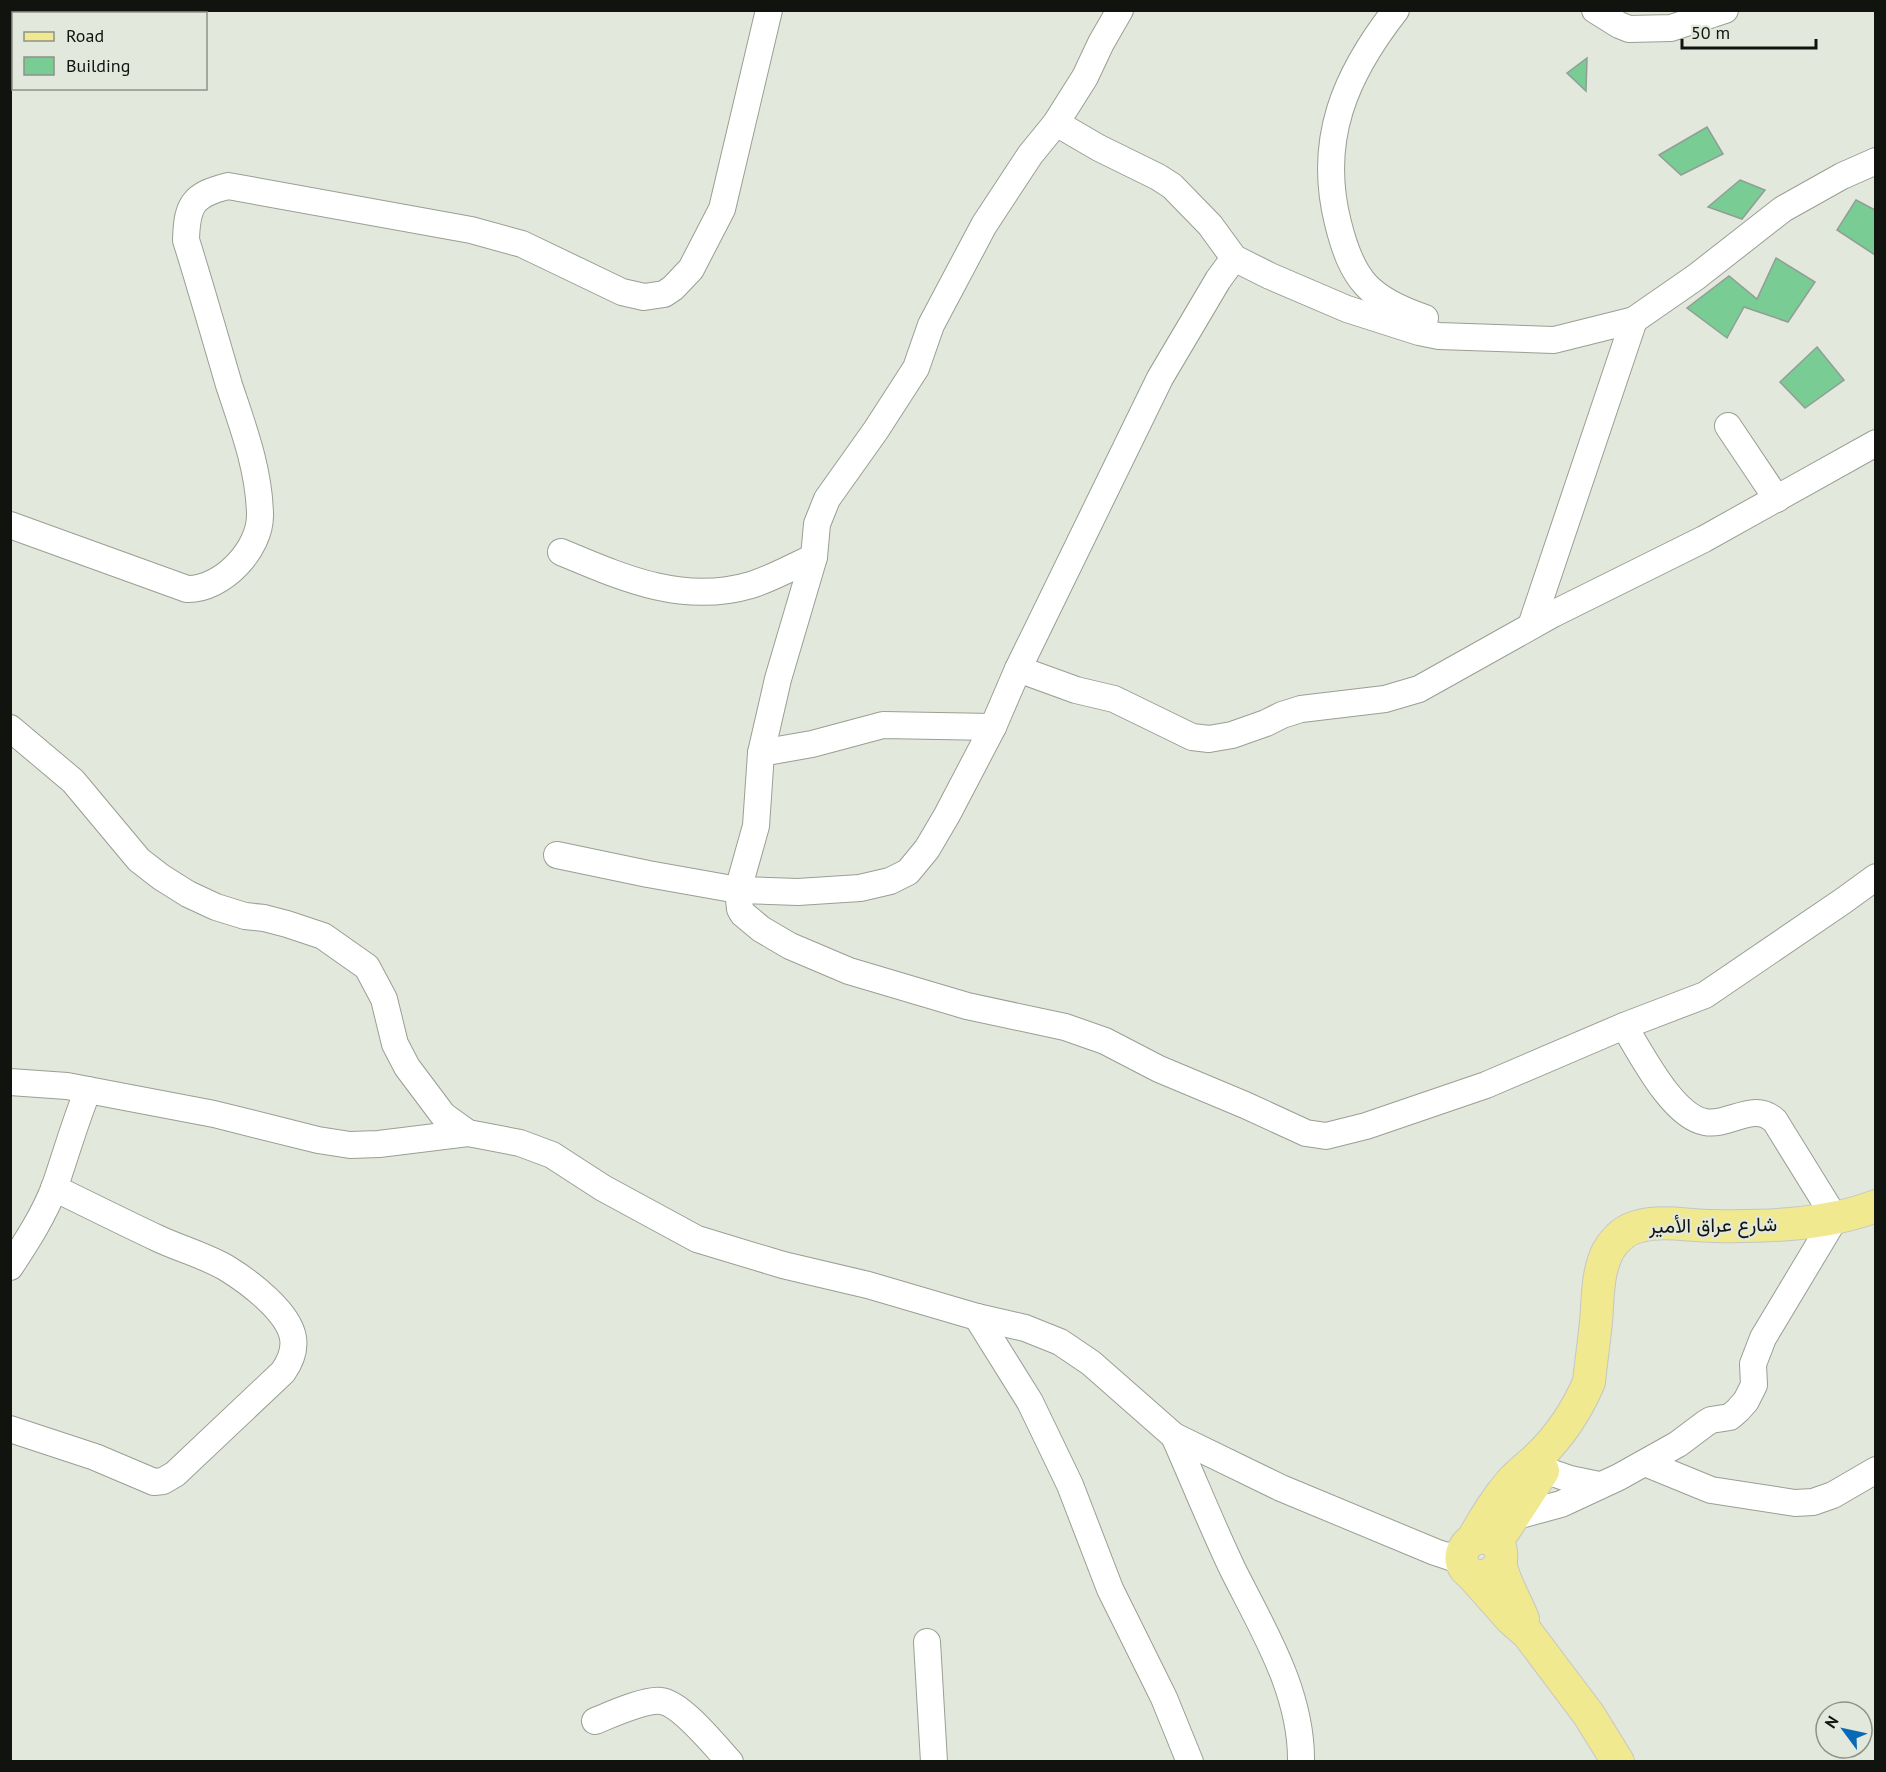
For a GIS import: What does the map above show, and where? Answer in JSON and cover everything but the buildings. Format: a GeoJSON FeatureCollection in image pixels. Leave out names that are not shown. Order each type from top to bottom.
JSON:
{"type":"FeatureCollection","features":[{"type":"Feature","properties":{"kind":"main road","name":"شارع عراق الأمير"},"geometry":{"type":"LineString","coordinates":[[1480,1557],[1493,1504],[1511,1482],[1559,1434],[1576,1410],[1589,1382],[1602,1265],[1615,1240],[1630,1230],[1653,1224],[1752,1226],[1835,1218],[1852,1215],[1875,1206]]}},
{"type":"Feature","properties":{"kind":"main road","name":"شارع عراق الأمير"},"geometry":{"type":"LineString","coordinates":[[1480,1557],[1513,1517],[1544,1470],[1559,1434]]}},
{"type":"Feature","properties":{"kind":"main road"},"geometry":{"type":"LineString","coordinates":[[1480,1557],[1528,1634],[1589,1715],[1618,1761]]}},
{"type":"Feature","properties":{"kind":"street"},"geometry":{"type":"LineString","coordinates":[[10,525],[187,589],[197,589],[223,579],[240,562],[253,543],[260,516],[252,457],[186,240],[187,217],[195,201],[206,191],[228,186],[471,230],[522,244],[622,292],[645,297],[664,294],[673,288],[691,269],[722,209],[769,10]]}},
{"type":"Feature","properties":{"kind":"street"},"geometry":{"type":"LineString","coordinates":[[1120,10],[1085,77],[1056,123],[1030,155],[984,225],[931,326],[916,368],[827,499],[817,524],[814,557],[778,679],[761,753],[756,826],[738,890],[740,909],[743,914],[761,929],[790,946],[831,964],[898,987],[966,1006],[1065,1027],[1104,1041],[1159,1069],[1317,1136],[1337,1134],[1366,1126],[1486,1085],[1624,1026],[1705,995],[1875,877]]}},
{"type":"Feature","properties":{"kind":"street"},"geometry":{"type":"LineString","coordinates":[[1396,10],[1363,57],[1337,117],[1331,144],[1332,199],[1341,236],[1355,273],[1391,305],[1476,337]]}},
{"type":"Feature","properties":{"kind":"street"},"geometry":{"type":"LineString","coordinates":[[1595,10],[1629,29],[1671,28],[1725,10]]}},
{"type":"Feature","properties":{"kind":"street"},"geometry":{"type":"LineString","coordinates":[[1056,123],[1172,186],[1210,225],[1234,258],[1300,290],[1374,318],[1439,336],[1554,340],[1634,320],[1696,277],[1783,209],[1842,176],[1875,161]]}},
{"type":"Feature","properties":{"kind":"street"},"geometry":{"type":"LineString","coordinates":[[556,855],[738,890],[798,892],[860,888],[899,878],[908,872],[927,849],[947,815],[993,727],[1018,669],[1161,378],[1218,280],[1234,258]]}},
{"type":"Feature","properties":{"kind":"street"},"geometry":{"type":"LineString","coordinates":[[1531,626],[1634,320]]}},
{"type":"Feature","properties":{"kind":"street"},"geometry":{"type":"LineString","coordinates":[[1728,426],[1777,500]]}},
{"type":"Feature","properties":{"kind":"street"},"geometry":{"type":"LineString","coordinates":[[1018,669],[1076,690],[1114,699],[1192,737],[1209,739],[1248,730],[1301,709],[1385,699],[1419,688],[1531,626],[1777,500],[1875,443]]}},
{"type":"Feature","properties":{"kind":"street"},"geometry":{"type":"LineString","coordinates":[[561,552],[628,579],[664,589],[712,593],[752,584],[814,557]]}},
{"type":"Feature","properties":{"kind":"street"},"geometry":{"type":"LineString","coordinates":[[761,753],[812,744],[883,725],[993,727]]}},
{"type":"Feature","properties":{"kind":"street"},"geometry":{"type":"LineString","coordinates":[[10,728],[73,781],[139,860],[161,877],[188,894],[216,907],[245,916],[287,924],[323,936],[367,967],[384,999],[395,1044],[408,1067],[443,1115],[468,1133]]}},
{"type":"Feature","properties":{"kind":"street"},"geometry":{"type":"LineString","coordinates":[[1513,1517],[1561,1504],[1645,1463],[1692,1435],[1706,1423],[1730,1416],[1746,1401],[1754,1385],[1753,1364],[1763,1338],[1835,1218],[1775,1121],[1769,1115],[1750,1114],[1706,1123],[1692,1117],[1662,1088],[1624,1026]]}},
{"type":"Feature","properties":{"kind":"street"},"geometry":{"type":"LineString","coordinates":[[10,1082],[68,1086],[214,1114],[318,1140],[350,1145],[379,1144],[468,1133],[520,1143],[552,1155],[613,1194],[697,1239],[764,1260],[906,1295],[977,1317],[1025,1328],[1060,1342],[1091,1363],[1174,1436],[1281,1488],[1435,1552],[1480,1557]]}},
{"type":"Feature","properties":{"kind":"street"},"geometry":{"type":"LineString","coordinates":[[10,1267],[40,1219],[54,1188],[74,1124],[88,1090]]}},
{"type":"Feature","properties":{"kind":"street"},"geometry":{"type":"LineString","coordinates":[[10,1429],[95,1457],[141,1478],[154,1482],[163,1481],[175,1474],[283,1372],[290,1362],[292,1352],[293,1337],[282,1315],[260,1293],[227,1268],[160,1240],[54,1188]]}},
{"type":"Feature","properties":{"kind":"street"},"geometry":{"type":"LineString","coordinates":[[977,1317],[1030,1402],[1065,1474],[1110,1589],[1164,1698],[1190,1761]]}},
{"type":"Feature","properties":{"kind":"street"},"geometry":{"type":"LineString","coordinates":[[1174,1436],[1284,1676],[1293,1703],[1301,1761]]}},
{"type":"Feature","properties":{"kind":"street"},"geometry":{"type":"LineString","coordinates":[[1645,1463],[1711,1490],[1795,1503],[1813,1502],[1833,1495],[1875,1470]]}},
{"type":"Feature","properties":{"kind":"street"},"geometry":{"type":"LineString","coordinates":[[1544,1470],[1570,1479],[1599,1485]]}},
{"type":"Feature","properties":{"kind":"street"},"geometry":{"type":"LineString","coordinates":[[927,1642],[934,1761]]}},
{"type":"Feature","properties":{"kind":"street"},"geometry":{"type":"LineString","coordinates":[[595,1721],[618,1711],[654,1701],[669,1703],[686,1716],[730,1761]]}}]}
